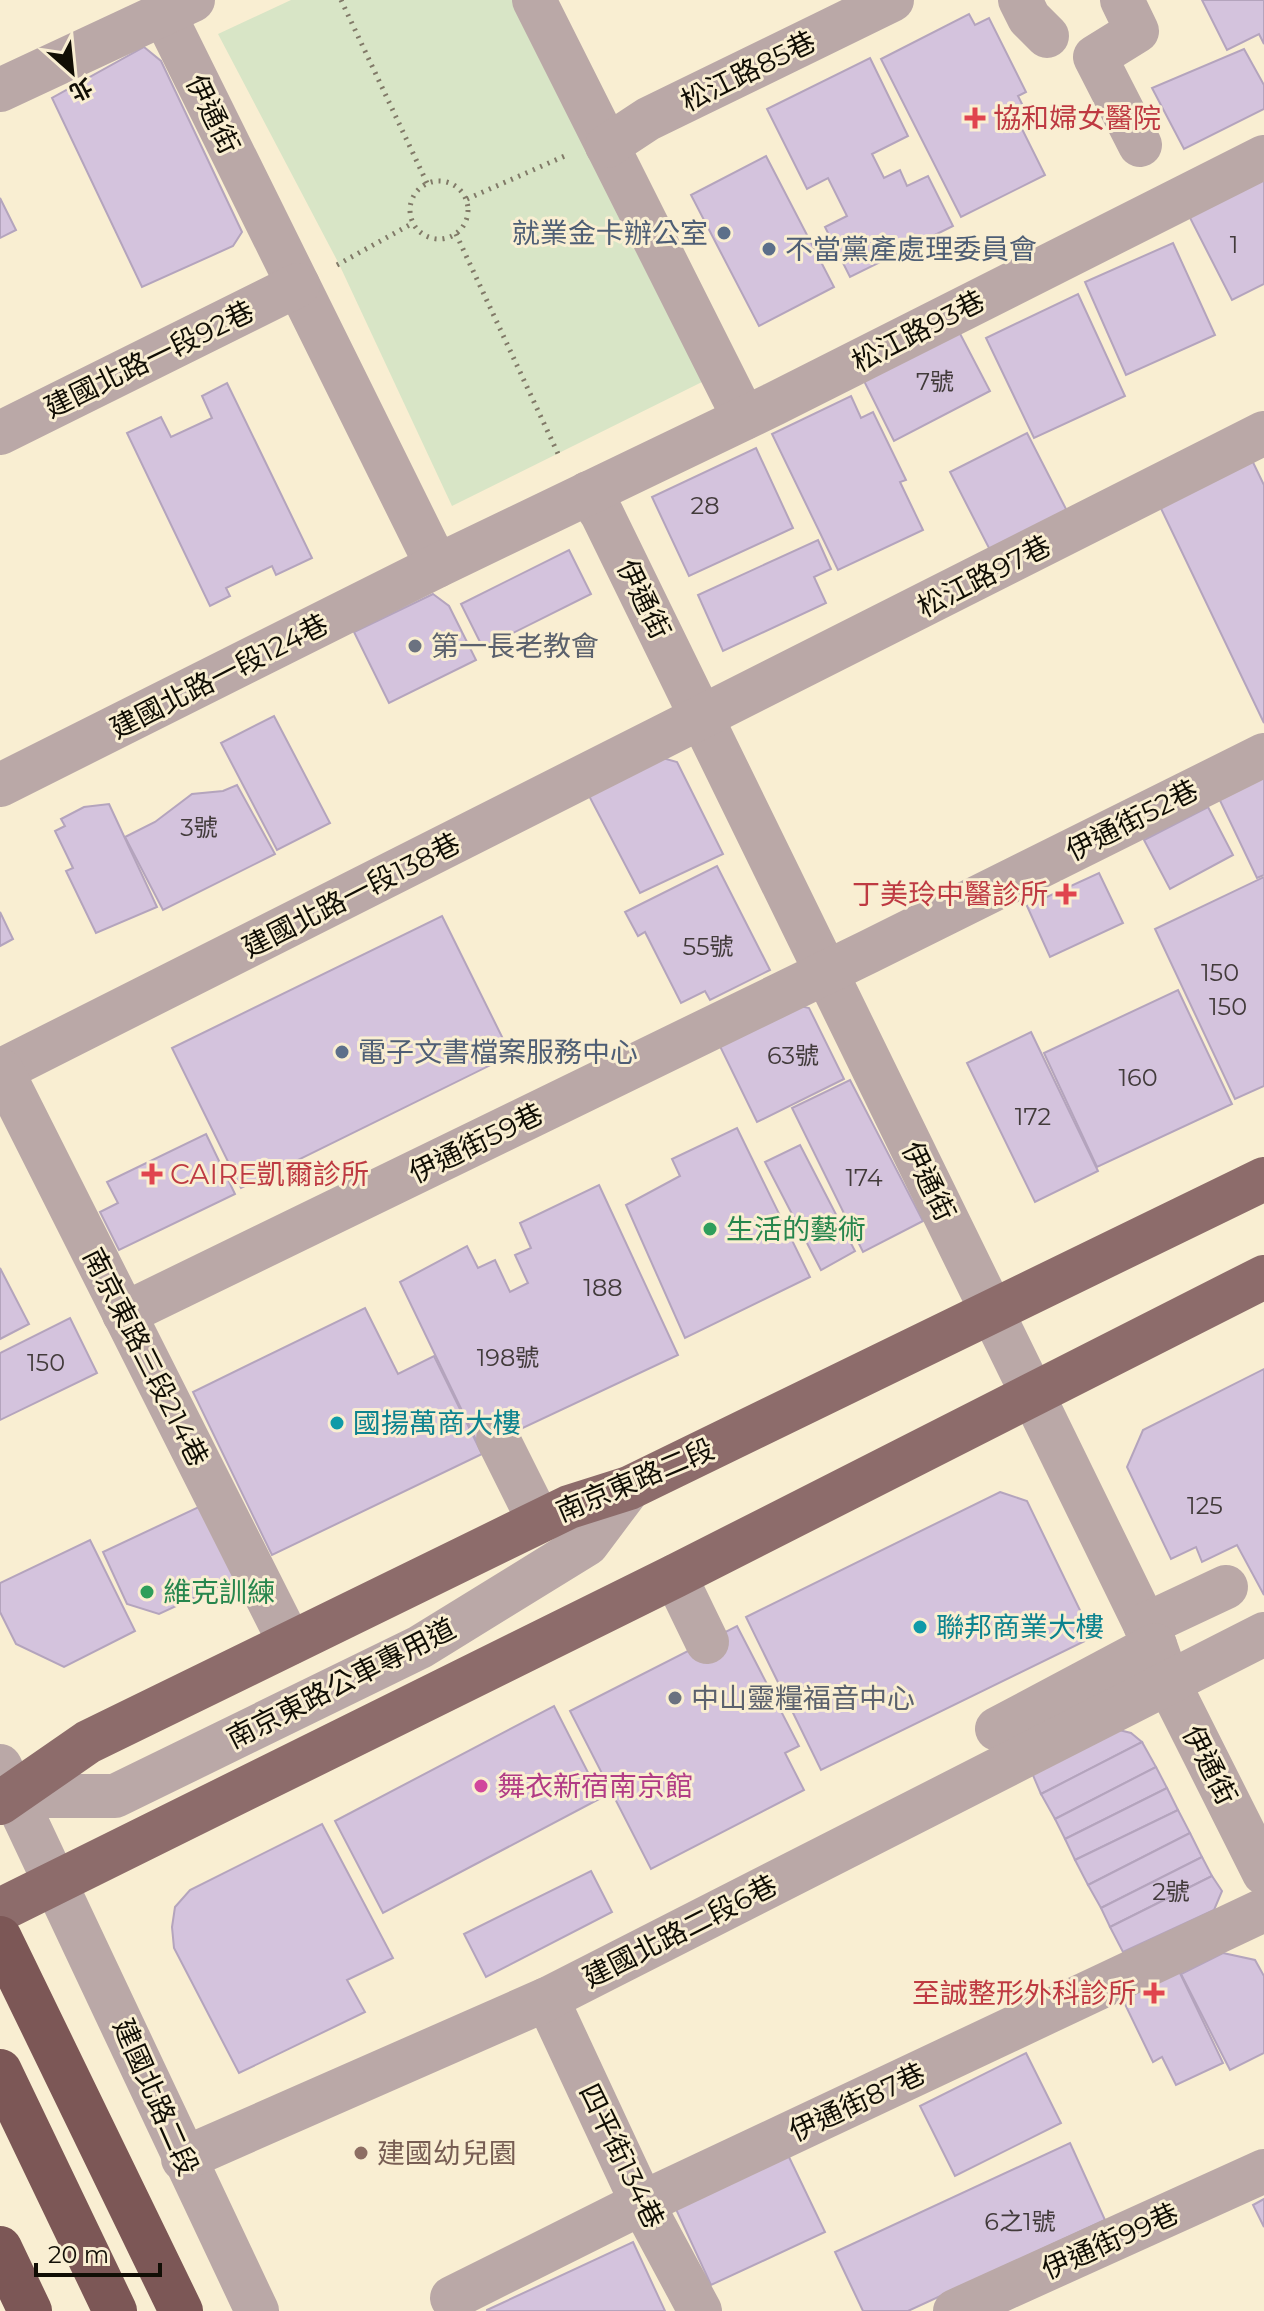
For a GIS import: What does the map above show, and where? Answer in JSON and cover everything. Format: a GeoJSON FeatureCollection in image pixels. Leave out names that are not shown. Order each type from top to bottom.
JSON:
{"type":"FeatureCollection","features":[{"type":"Feature","properties":{"kind":"highway"},"geometry":{"type":"LineString","coordinates":[[0,1938],[181,2311]]}},
{"type":"Feature","properties":{"kind":"highway"},"geometry":{"type":"LineString","coordinates":[[0,2071],[115,2311]]}},
{"type":"Feature","properties":{"kind":"highway"},"geometry":{"type":"LineString","coordinates":[[0,2248],[30,2311]]}},
{"type":"Feature","properties":{"kind":"main road","name":"南京東路二段"},"geometry":{"type":"LineString","coordinates":[[5,1788],[88,1742],[539,1521],[569,1507],[629,1488],[1264,1179]]}},
{"type":"Feature","properties":{"kind":"main road"},"geometry":{"type":"LineString","coordinates":[[0,1910],[675,1576],[1264,1277]]}},
{"type":"Feature","properties":{"kind":"street"},"geometry":{"type":"LineString","coordinates":[[437,566],[576,479],[744,418],[593,148],[534,0]]}},
{"type":"Feature","properties":{"kind":"street","name":"松江路85巷"},"geometry":{"type":"LineString","coordinates":[[593,148],[892,0]]}},
{"type":"Feature","properties":{"kind":"street"},"geometry":{"type":"LineString","coordinates":[[1020,0],[1029,18],[1047,36]]}},
{"type":"Feature","properties":{"kind":"street"},"geometry":{"type":"LineString","coordinates":[[1122,0],[1137,31],[1095,57],[1140,145]]}},
{"type":"Feature","properties":{"kind":"street"},"geometry":{"type":"LineString","coordinates":[[0,90],[178,7]]}},
{"type":"Feature","properties":{"kind":"street","name":"伊通街"},"geometry":{"type":"LineString","coordinates":[[178,7],[312,278],[437,566]]}},
{"type":"Feature","properties":{"kind":"street","name":"松江路93巷"},"geometry":{"type":"LineString","coordinates":[[744,418],[1264,157]]}},
{"type":"Feature","properties":{"kind":"street","name":"建國北路一段92巷"},"geometry":{"type":"LineString","coordinates":[[0,433],[312,278]]}},
{"type":"Feature","properties":{"kind":"street","name":"松江路97巷"},"geometry":{"type":"LineString","coordinates":[[703,717],[1263,436]]}},
{"type":"Feature","properties":{"kind":"street","name":"伊通街"},"geometry":{"type":"LineString","coordinates":[[576,479],[602,514],[829,971],[1264,1873]]}},
{"type":"Feature","properties":{"kind":"street","name":"建國北路一段124巷"},"geometry":{"type":"LineString","coordinates":[[0,785],[437,566]]}},
{"type":"Feature","properties":{"kind":"street","name":"建國北路一段138巷"},"geometry":{"type":"LineString","coordinates":[[1,1071],[703,717]]}},
{"type":"Feature","properties":{"kind":"street","name":"伊通街52巷"},"geometry":{"type":"LineString","coordinates":[[829,971],[1264,755]]}},
{"type":"Feature","properties":{"kind":"street","name":"伊通街59巷"},"geometry":{"type":"LineString","coordinates":[[124,1314],[829,971]]}},
{"type":"Feature","properties":{"kind":"street","name":"南京東路三段214巷"},"geometry":{"type":"LineString","coordinates":[[1,1071],[290,1643]]}},
{"type":"Feature","properties":{"kind":"street"},"geometry":{"type":"LineString","coordinates":[[498,1439],[539,1521]]}},
{"type":"Feature","properties":{"kind":"street","name":"南京東路公車專用道"},"geometry":{"type":"LineString","coordinates":[[5,1788],[115,1796],[420,1647],[587,1544],[629,1488]]}},
{"type":"Feature","properties":{"kind":"street"},"geometry":{"type":"LineString","coordinates":[[675,1576],[707,1642]]}},
{"type":"Feature","properties":{"kind":"street"},"geometry":{"type":"LineString","coordinates":[[997,1729],[1156,1651],[1226,1587]]}},
{"type":"Feature","properties":{"kind":"street"},"geometry":{"type":"LineString","coordinates":[[1156,1651],[1264,1634]]}},
{"type":"Feature","properties":{"kind":"street","name":"建國北路二段6巷"},"geometry":{"type":"LineString","coordinates":[[183,2159],[547,1999],[1156,1651]]}},
{"type":"Feature","properties":{"kind":"street","name":"建國北路二段"},"geometry":{"type":"LineString","coordinates":[[5,1788],[57,1883],[183,2159],[257,2311]]}},
{"type":"Feature","properties":{"kind":"street","name":"伊通街87巷"},"geometry":{"type":"LineString","coordinates":[[452,2298],[642,2203],[1264,1910]]}},
{"type":"Feature","properties":{"kind":"street","name":"四平街134巷"},"geometry":{"type":"LineString","coordinates":[[547,1999],[642,2203],[700,2311]]}},
{"type":"Feature","properties":{"kind":"street","name":"伊通街99巷"},"geometry":{"type":"LineString","coordinates":[[955,2311],[1264,2171]]}},
{"type":"Feature","properties":{"kind":"path"},"geometry":{"type":"LineString","coordinates":[[341,0],[427,183]]}},
{"type":"Feature","properties":{"kind":"path"},"geometry":{"type":"LineString","coordinates":[[467,199],[593,148]]}},
{"type":"Feature","properties":{"kind":"path"},"geometry":{"type":"LineString","coordinates":[[446,181],[462,191],[467,199],[468,219],[456,234],[437,240],[418,231],[413,223],[410,204],[419,188],[427,183],[446,181]]}},
{"type":"Feature","properties":{"kind":"path"},"geometry":{"type":"LineString","coordinates":[[312,278],[413,223]]}},
{"type":"Feature","properties":{"kind":"path"},"geometry":{"type":"LineString","coordinates":[[456,234],[576,479]]}},
{"type":"Feature","properties":{"kind":"green space"},"geometry":{"type":"Polygon","coordinates":[[[291,0],[517,0],[704,381],[452,506],[339,264],[218,34],[291,0]]]}},
{"type":"Feature","properties":{"kind":"building"},"geometry":{"type":"Polygon","coordinates":[[[1202,0],[1264,0],[1264,44],[1259,34],[1227,50],[1202,0]]]}},
{"type":"Feature","properties":{"kind":"building","name":"協和婦女醫院"},"geometry":{"type":"Polygon","coordinates":[[[969,14],[975,25],[989,18],[1026,92],[1018,96],[1029,118],[1019,123],[1045,175],[961,217],[881,59],[969,14]]]}},
{"type":"Feature","properties":{"kind":"building"},"geometry":{"type":"Polygon","coordinates":[[[144,47],[161,61],[242,232],[233,246],[142,287],[52,98],[144,47]]]}},
{"type":"Feature","properties":{"kind":"building"},"geometry":{"type":"Polygon","coordinates":[[[1244,49],[1264,85],[1264,109],[1184,149],[1152,88],[1244,49]]]}},
{"type":"Feature","properties":{"kind":"building"},"geometry":{"type":"Polygon","coordinates":[[[870,58],[908,136],[872,154],[884,178],[900,170],[907,186],[928,176],[953,226],[850,277],[825,227],[847,216],[828,178],[807,189],[767,109],[870,58]]]}},
{"type":"Feature","properties":{"kind":"building"},"geometry":{"type":"Polygon","coordinates":[[[766,156],[834,287],[759,326],[691,195],[766,156]]]}},
{"type":"Feature","properties":{"kind":"building"},"geometry":{"type":"Polygon","coordinates":[[[1264,166],[1264,284],[1232,300],[1184,206],[1264,166]]]}},
{"type":"Feature","properties":{"kind":"building"},"geometry":{"type":"Polygon","coordinates":[[[0,198],[16,230],[0,238],[0,198]]]}},
{"type":"Feature","properties":{"kind":"building"},"geometry":{"type":"Polygon","coordinates":[[[1173,243],[1215,335],[1126,375],[1085,282],[1173,243]]]}},
{"type":"Feature","properties":{"kind":"building"},"geometry":{"type":"Polygon","coordinates":[[[1078,294],[1125,396],[1034,438],[986,338],[1078,294]]]}},
{"type":"Feature","properties":{"kind":"building"},"geometry":{"type":"Polygon","coordinates":[[[956,326],[990,391],[894,441],[861,375],[956,326]]]}},
{"type":"Feature","properties":{"kind":"building"},"geometry":{"type":"Polygon","coordinates":[[[227,383],[312,558],[276,575],[272,566],[226,588],[230,596],[210,606],[127,433],[161,417],[171,437],[212,418],[202,396],[227,383]]]}},
{"type":"Feature","properties":{"kind":"building"},"geometry":{"type":"Polygon","coordinates":[[[851,396],[861,418],[873,412],[906,480],[900,482],[923,530],[838,570],[772,434],[851,396]]]}},
{"type":"Feature","properties":{"kind":"building"},"geometry":{"type":"Polygon","coordinates":[[[1027,433],[1067,511],[990,550],[950,472],[1027,433]]]}},
{"type":"Feature","properties":{"kind":"building"},"geometry":{"type":"Polygon","coordinates":[[[756,448],[793,528],[689,576],[652,497],[756,448]]]}},
{"type":"Feature","properties":{"kind":"building"},"geometry":{"type":"Polygon","coordinates":[[[1248,452],[1264,485],[1264,723],[1155,496],[1248,452]]]}},
{"type":"Feature","properties":{"kind":"building"},"geometry":{"type":"Polygon","coordinates":[[[818,540],[831,569],[814,577],[826,603],[723,651],[698,595],[818,540]]]}},
{"type":"Feature","properties":{"kind":"building"},"geometry":{"type":"Polygon","coordinates":[[[569,550],[591,594],[483,648],[461,604],[569,550]]]}},
{"type":"Feature","properties":{"kind":"building","name":"第一長老教會"},"geometry":{"type":"Polygon","coordinates":[[[433,594],[449,606],[476,660],[389,703],[354,632],[433,594]]]}},
{"type":"Feature","properties":{"kind":"building"},"geometry":{"type":"Polygon","coordinates":[[[274,716],[330,823],[277,850],[221,743],[274,716]]]}},
{"type":"Feature","properties":{"kind":"building"},"geometry":{"type":"Polygon","coordinates":[[[659,757],[677,762],[723,854],[640,893],[587,792],[659,757]]]}},
{"type":"Feature","properties":{"kind":"building"},"geometry":{"type":"Polygon","coordinates":[[[1264,764],[1264,875],[1257,878],[1214,788],[1264,764]]]}},
{"type":"Feature","properties":{"kind":"building"},"geometry":{"type":"Polygon","coordinates":[[[237,785],[275,854],[163,910],[125,837],[155,822],[192,794],[223,791],[237,785]]]}},
{"type":"Feature","properties":{"kind":"building"},"geometry":{"type":"Polygon","coordinates":[[[109,804],[157,907],[96,933],[66,871],[73,868],[55,831],[65,826],[61,819],[84,807],[109,804]]]}},
{"type":"Feature","properties":{"kind":"building"},"geometry":{"type":"Polygon","coordinates":[[[1208,807],[1233,855],[1170,889],[1144,840],[1208,807]]]}},
{"type":"Feature","properties":{"kind":"building"},"geometry":{"type":"Polygon","coordinates":[[[717,866],[770,970],[710,1000],[705,991],[681,1003],[645,932],[638,936],[625,912],[717,866]]]}},
{"type":"Feature","properties":{"kind":"building"},"geometry":{"type":"Polygon","coordinates":[[[1099,873],[1123,923],[1050,957],[1027,906],[1099,873]]]}},
{"type":"Feature","properties":{"kind":"building"},"geometry":{"type":"Polygon","coordinates":[[[1264,877],[1264,1086],[1235,1099],[1155,929],[1264,877]]]}},
{"type":"Feature","properties":{"kind":"building"},"geometry":{"type":"Polygon","coordinates":[[[0,912],[13,939],[0,946],[0,912]]]}},
{"type":"Feature","properties":{"kind":"building","name":"電子文書檔案服務中心"},"geometry":{"type":"Polygon","coordinates":[[[442,916],[511,1055],[241,1188],[172,1048],[442,916]]]}},
{"type":"Feature","properties":{"kind":"building"},"geometry":{"type":"Polygon","coordinates":[[[1178,990],[1232,1104],[1097,1167],[1044,1053],[1178,990]]]}},
{"type":"Feature","properties":{"kind":"building"},"geometry":{"type":"Polygon","coordinates":[[[778,1001],[809,1008],[844,1079],[757,1122],[714,1034],[778,1001]]]}},
{"type":"Feature","properties":{"kind":"building"},"geometry":{"type":"Polygon","coordinates":[[[1031,1032],[1098,1171],[1035,1202],[967,1063],[1031,1032]]]}},
{"type":"Feature","properties":{"kind":"building"},"geometry":{"type":"Polygon","coordinates":[[[850,1080],[923,1221],[863,1252],[792,1108],[850,1080]]]}},
{"type":"Feature","properties":{"kind":"building"},"geometry":{"type":"Polygon","coordinates":[[[737,1128],[810,1277],[685,1338],[626,1205],[680,1176],[672,1159],[737,1128]]]}},
{"type":"Feature","properties":{"kind":"building"},"geometry":{"type":"Polygon","coordinates":[[[206,1134],[235,1194],[119,1250],[100,1212],[118,1203],[107,1182],[206,1134]]]}},
{"type":"Feature","properties":{"kind":"building"},"geometry":{"type":"Polygon","coordinates":[[[800,1145],[855,1251],[821,1270],[765,1162],[800,1145]]]}},
{"type":"Feature","properties":{"kind":"building"},"geometry":{"type":"Polygon","coordinates":[[[599,1185],[678,1355],[480,1448],[400,1282],[467,1246],[478,1268],[495,1260],[510,1292],[528,1283],[515,1255],[531,1248],[520,1223],[599,1185]]]}},
{"type":"Feature","properties":{"kind":"building"},"geometry":{"type":"Polygon","coordinates":[[[0,1268],[29,1324],[0,1339],[0,1268]]]}},
{"type":"Feature","properties":{"kind":"building","name":"國揚萬商大樓"},"geometry":{"type":"Polygon","coordinates":[[[365,1308],[398,1374],[434,1356],[482,1454],[272,1555],[193,1392],[365,1308]]]}},
{"type":"Feature","properties":{"kind":"building"},"geometry":{"type":"Polygon","coordinates":[[[70,1318],[97,1373],[0,1420],[0,1353],[70,1318]]]}},
{"type":"Feature","properties":{"kind":"building"},"geometry":{"type":"Polygon","coordinates":[[[1264,1369],[1264,1595],[1237,1545],[1202,1562],[1196,1547],[1171,1559],[1127,1467],[1143,1430],[1264,1369]]]}},
{"type":"Feature","properties":{"kind":"building","name":"聯邦商業大樓"},"geometry":{"type":"Polygon","coordinates":[[[1000,1492],[1027,1501],[1093,1637],[821,1770],[746,1617],[1000,1492]]]}},
{"type":"Feature","properties":{"kind":"building"},"geometry":{"type":"Polygon","coordinates":[[[203,1505],[237,1578],[159,1614],[127,1604],[103,1552],[203,1505]]]}},
{"type":"Feature","properties":{"kind":"building"},"geometry":{"type":"Polygon","coordinates":[[[90,1540],[135,1631],[64,1667],[16,1644],[0,1612],[0,1583],[90,1540]]]}},
{"type":"Feature","properties":{"kind":"building"},"geometry":{"type":"Polygon","coordinates":[[[737,1626],[799,1746],[785,1753],[804,1790],[651,1869],[570,1711],[737,1626]]]}},
{"type":"Feature","properties":{"kind":"building"},"geometry":{"type":"Polygon","coordinates":[[[554,1706],[601,1798],[383,1913],[335,1821],[554,1706]]]}},
{"type":"Feature","properties":{"kind":"building"},"geometry":{"type":"Polygon","coordinates":[[[1115,1729],[1131,1733],[1142,1742],[1041,1794],[1032,1773],[1115,1729]]]}},
{"type":"Feature","properties":{"kind":"building"},"geometry":{"type":"Polygon","coordinates":[[[1142,1742],[1156,1767],[1055,1819],[1041,1794],[1142,1742]]]}},
{"type":"Feature","properties":{"kind":"building"},"geometry":{"type":"Polygon","coordinates":[[[1156,1767],[1167,1788],[1065,1839],[1055,1819],[1156,1767]]]}},
{"type":"Feature","properties":{"kind":"building"},"geometry":{"type":"Polygon","coordinates":[[[1167,1788],[1178,1810],[1075,1860],[1065,1839],[1167,1788]]]}},
{"type":"Feature","properties":{"kind":"building"},"geometry":{"type":"Polygon","coordinates":[[[1178,1810],[1190,1833],[1088,1885],[1075,1860],[1178,1810]]]}},
{"type":"Feature","properties":{"kind":"building"},"geometry":{"type":"Polygon","coordinates":[[[322,1824],[393,1958],[347,1980],[365,2012],[239,2073],[174,1948],[172,1927],[175,1907],[190,1890],[322,1824]]]}},
{"type":"Feature","properties":{"kind":"building"},"geometry":{"type":"Polygon","coordinates":[[[1190,1833],[1202,1857],[1101,1908],[1088,1885],[1190,1833]]]}},
{"type":"Feature","properties":{"kind":"building"},"geometry":{"type":"Polygon","coordinates":[[[1202,1857],[1212,1876],[1110,1927],[1101,1908],[1202,1857]]]}},
{"type":"Feature","properties":{"kind":"building"},"geometry":{"type":"Polygon","coordinates":[[[591,1871],[612,1912],[486,1977],[464,1934],[591,1871]]]}},
{"type":"Feature","properties":{"kind":"building"},"geometry":{"type":"Polygon","coordinates":[[[1212,1876],[1222,1891],[1214,1910],[1123,1952],[1110,1927],[1212,1876]]]}},
{"type":"Feature","properties":{"kind":"building"},"geometry":{"type":"Polygon","coordinates":[[[1223,1953],[1255,1960],[1264,1976],[1264,2053],[1230,2070],[1181,1974],[1223,1953]]]}},
{"type":"Feature","properties":{"kind":"building"},"geometry":{"type":"Polygon","coordinates":[[[1178,1969],[1223,2063],[1176,2085],[1162,2057],[1153,2062],[1121,1996],[1178,1969]]]}},
{"type":"Feature","properties":{"kind":"building"},"geometry":{"type":"Polygon","coordinates":[[[1026,2053],[1061,2123],[955,2176],[920,2106],[1026,2053]]]}},
{"type":"Feature","properties":{"kind":"building"},"geometry":{"type":"Polygon","coordinates":[[[1070,2143],[1105,2220],[908,2311],[863,2311],[835,2252],[1070,2143]]]}},
{"type":"Feature","properties":{"kind":"building"},"geometry":{"type":"Polygon","coordinates":[[[788,2155],[825,2232],[711,2285],[675,2207],[788,2155]]]}},
{"type":"Feature","properties":{"kind":"building"},"geometry":{"type":"Polygon","coordinates":[[[1264,2199],[1264,2227],[1253,2205],[1264,2199]]]}},
{"type":"Feature","properties":{"kind":"building"},"geometry":{"type":"Polygon","coordinates":[[[633,2242],[665,2311],[487,2311],[487,2310],[633,2242]]]}},
{"type":"Feature","properties":{"kind":"place","name":"協和婦女醫院"},"geometry":{"type":"Point","coordinates":[975,118]}},
{"type":"Feature","properties":{"kind":"place","name":"就業金卡辦公室"},"geometry":{"type":"Point","coordinates":[724,233]}},
{"type":"Feature","properties":{"kind":"place","name":"不當黨產處理委員會"},"geometry":{"type":"Point","coordinates":[769,249]}},
{"type":"Feature","properties":{"kind":"place","name":"第一長老教會"},"geometry":{"type":"Point","coordinates":[415,646]}},
{"type":"Feature","properties":{"kind":"place","name":"丁美玲中醫診所"},"geometry":{"type":"Point","coordinates":[1066,894]}},
{"type":"Feature","properties":{"kind":"place","name":"電子文書檔案服務中心"},"geometry":{"type":"Point","coordinates":[342,1052]}},
{"type":"Feature","properties":{"kind":"place","name":"CAIRE凱爾診所"},"geometry":{"type":"Point","coordinates":[152,1174]}},
{"type":"Feature","properties":{"kind":"place","name":"生活的藝術"},"geometry":{"type":"Point","coordinates":[710,1229]}},
{"type":"Feature","properties":{"kind":"place","name":"國揚萬商大樓"},"geometry":{"type":"Point","coordinates":[337,1423]}},
{"type":"Feature","properties":{"kind":"place","name":"維克訓練"},"geometry":{"type":"Point","coordinates":[147,1592]}},
{"type":"Feature","properties":{"kind":"place","name":"聯邦商業大樓"},"geometry":{"type":"Point","coordinates":[920,1627]}},
{"type":"Feature","properties":{"kind":"place","name":"中山靈糧福音中心"},"geometry":{"type":"Point","coordinates":[675,1698]}},
{"type":"Feature","properties":{"kind":"place","name":"舞衣新宿南京館"},"geometry":{"type":"Point","coordinates":[481,1786]}},
{"type":"Feature","properties":{"kind":"place","name":"至誠整形外科診所"},"geometry":{"type":"Point","coordinates":[1154,1993]}},
{"type":"Feature","properties":{"kind":"place","name":"建國幼兒園"},"geometry":{"type":"Point","coordinates":[361,2153]}}]}
